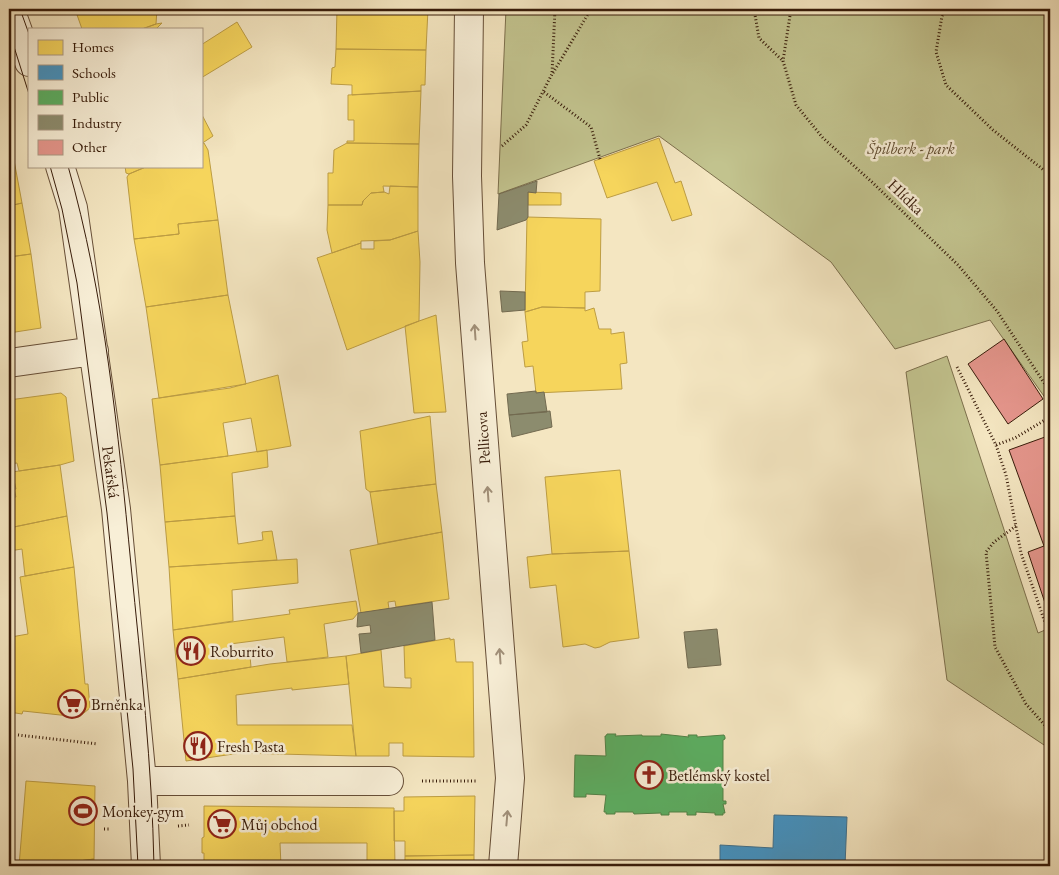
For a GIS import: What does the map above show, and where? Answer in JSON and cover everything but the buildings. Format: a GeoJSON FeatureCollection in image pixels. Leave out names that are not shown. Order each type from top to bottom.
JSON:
{"type":"FeatureCollection","features":[{"type":"Feature","properties":{"kind":"street"},"geometry":{"type":"LineString","coordinates":[[10,9],[28,59]]}},
{"type":"Feature","properties":{"kind":"street","name":"Pellicova"},"geometry":{"type":"LineString","coordinates":[[469,9],[467,176],[470,263],[510,778],[503,866]]}},
{"type":"Feature","properties":{"kind":"street","name":"Pekařská"},"geometry":{"type":"LineString","coordinates":[[61,168],[73,208],[116,509],[142,781],[146,866]]}},
{"type":"Feature","properties":{"kind":"street"},"geometry":{"type":"LineString","coordinates":[[9,364],[94,351]]}},
{"type":"Feature","properties":{"kind":"street"},"geometry":{"type":"LineString","coordinates":[[142,781],[389,781]]}},
{"type":"Feature","properties":{"kind":"path"},"geometry":{"type":"LineString","coordinates":[[552,74],[555,9]]}},
{"type":"Feature","properties":{"kind":"path"},"geometry":{"type":"LineString","coordinates":[[467,176],[526,125],[552,74],[591,9]]}},
{"type":"Feature","properties":{"kind":"path"},"geometry":{"type":"LineString","coordinates":[[754,9],[759,38],[783,61]]}},
{"type":"Feature","properties":{"kind":"path","name":"Hlídka"},"geometry":{"type":"LineString","coordinates":[[791,9],[783,61],[796,105],[823,138],[958,265],[997,311],[1050,392]]}},
{"type":"Feature","properties":{"kind":"path"},"geometry":{"type":"LineString","coordinates":[[946,9],[942,16],[936,52],[946,85],[993,130],[1050,175]]}},
{"type":"Feature","properties":{"kind":"path"},"geometry":{"type":"LineString","coordinates":[[544,92],[591,128],[600,159]]}},
{"type":"Feature","properties":{"kind":"path"},"geometry":{"type":"LineString","coordinates":[[957,366],[996,445],[1006,475],[1022,553],[1050,637]]}},
{"type":"Feature","properties":{"kind":"path"},"geometry":{"type":"LineString","coordinates":[[996,445],[1015,438],[1050,417]]}},
{"type":"Feature","properties":{"kind":"path"},"geometry":{"type":"LineString","coordinates":[[1016,526],[994,542],[986,552],[996,647],[1026,704],[1050,731]]}},
{"type":"Feature","properties":{"kind":"path"},"geometry":{"type":"LineString","coordinates":[[18,735],[98,744]]}},
{"type":"Feature","properties":{"kind":"path"},"geometry":{"type":"LineString","coordinates":[[389,781],[474,781]]}},
{"type":"Feature","properties":{"kind":"green space","name":"Špilberk - park"},"geometry":{"type":"Polygon","coordinates":[[[506,9],[1050,9],[1050,409],[1046,399],[990,320],[895,349],[831,262],[659,136],[498,194],[506,9]]]}},
{"type":"Feature","properties":{"kind":"green space"},"geometry":{"type":"Polygon","coordinates":[[[947,356],[1038,633],[1050,628],[1050,749],[947,680],[906,372],[947,356]]]}},
{"type":"Feature","properties":{"kind":"tram line"},"geometry":{"type":"LineString","coordinates":[[20,9],[28,31]]}},
{"type":"Feature","properties":{"kind":"tram line"},"geometry":{"type":"LineString","coordinates":[[9,31],[28,91]]}},
{"type":"Feature","properties":{"kind":"tram line"},"geometry":{"type":"LineString","coordinates":[[51,168],[62,209],[77,283],[107,513],[133,769],[138,866]]}},
{"type":"Feature","properties":{"kind":"tram line"},"geometry":{"type":"LineString","coordinates":[[69,168],[92,264],[115,414],[146,716],[154,866]]}},
{"type":"Feature","properties":{"kind":"place","name":"Roburrito"},"geometry":{"type":"Point","coordinates":[191,651]}},
{"type":"Feature","properties":{"kind":"place","name":"Brněnka"},"geometry":{"type":"Point","coordinates":[72,704]}},
{"type":"Feature","properties":{"kind":"place","name":"Fresh Pasta"},"geometry":{"type":"Point","coordinates":[198,746]}},
{"type":"Feature","properties":{"kind":"place","name":"Betlémský kostel"},"geometry":{"type":"Point","coordinates":[649,775]}},
{"type":"Feature","properties":{"kind":"place","name":"Monkey-gym"},"geometry":{"type":"Point","coordinates":[83,811]}},
{"type":"Feature","properties":{"kind":"place","name":"Můj obchod"},"geometry":{"type":"Point","coordinates":[222,824]}}]}
